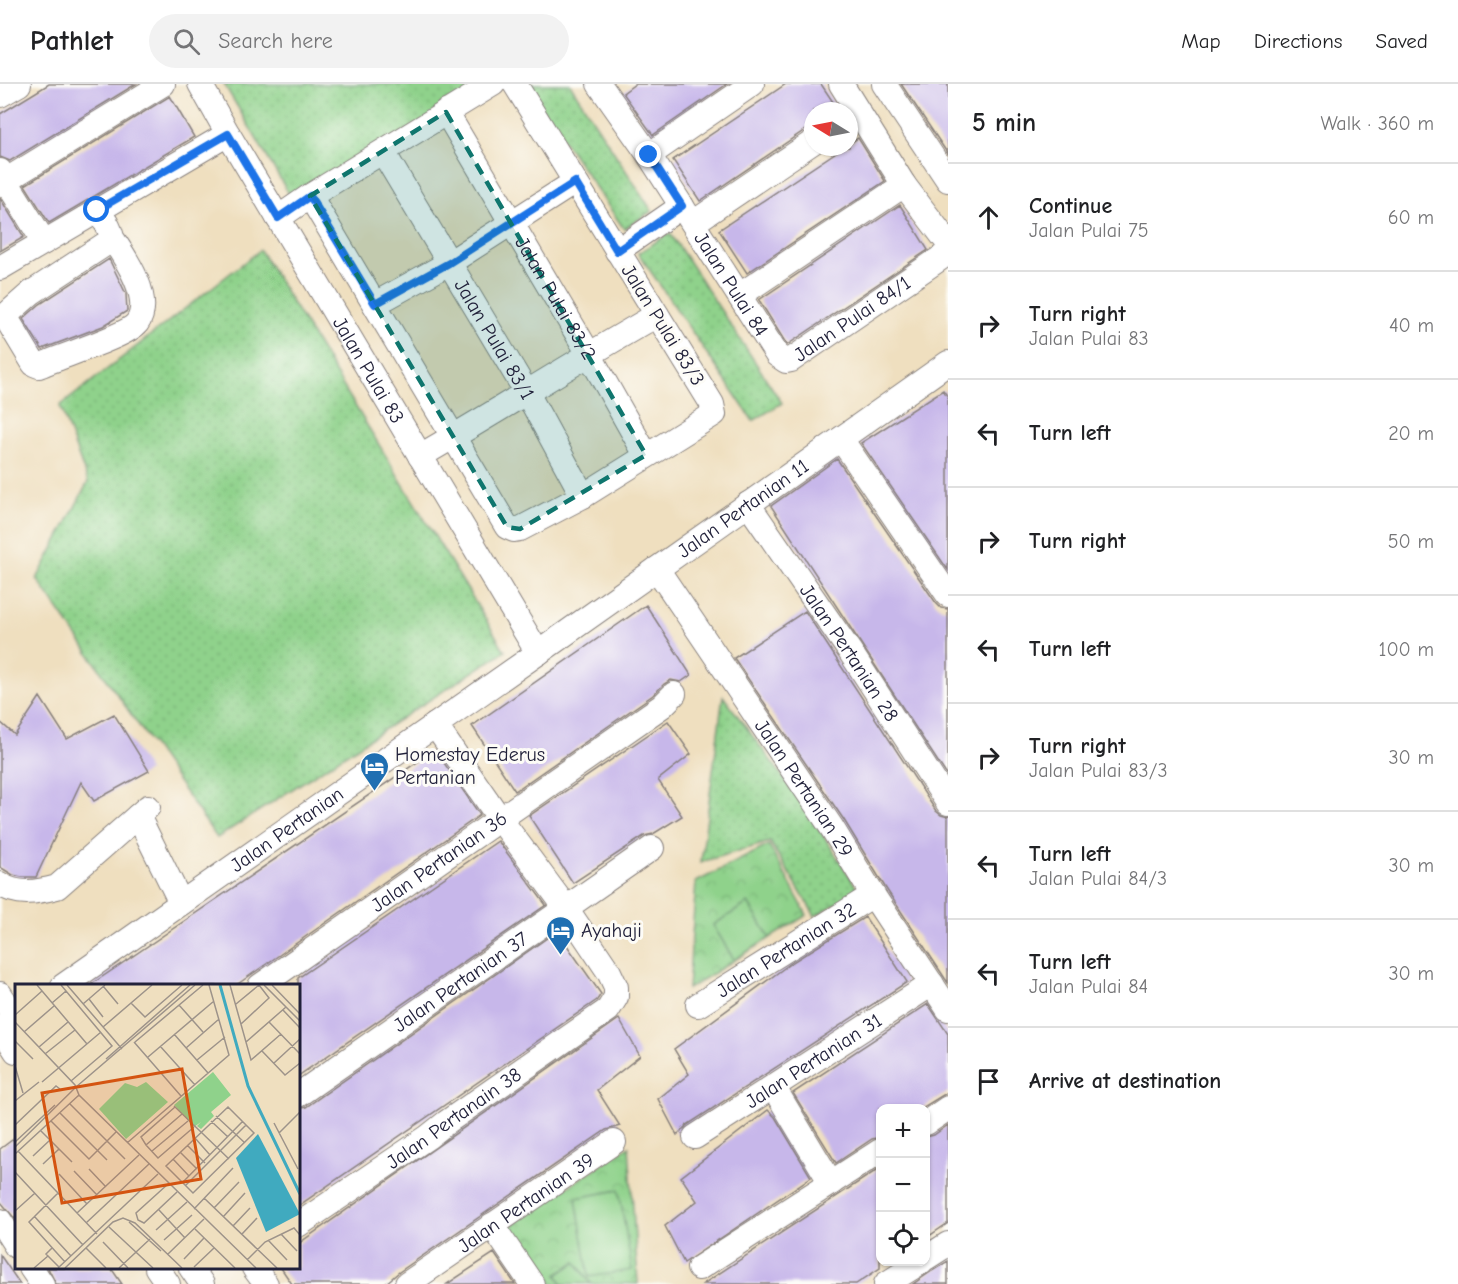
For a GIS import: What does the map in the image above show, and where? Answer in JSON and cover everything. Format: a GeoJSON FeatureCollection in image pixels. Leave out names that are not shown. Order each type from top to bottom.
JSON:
{"type":"FeatureCollection","features":[{"type":"Feature","properties":{"kind":"street"},"geometry":{"type":"LineString","coordinates":[[0,95],[19,84]]}},
{"type":"Feature","properties":{"kind":"street"},"geometry":{"type":"LineString","coordinates":[[44,242],[2,179],[163,84]]}},
{"type":"Feature","properties":{"kind":"street","name":"Jalan Pulai 83"},"geometry":{"type":"LineString","coordinates":[[200,84],[538,653]]}},
{"type":"Feature","properties":{"kind":"street"},"geometry":{"type":"LineString","coordinates":[[278,218],[493,84]]}},
{"type":"Feature","properties":{"kind":"street","name":"Jalan Pulai 83/3"},"geometry":{"type":"LineString","coordinates":[[514,84],[712,404],[714,414],[646,455]]}},
{"type":"Feature","properties":{"kind":"street","name":"Jalan Pulai 84"},"geometry":{"type":"LineString","coordinates":[[599,84],[649,155],[777,355],[786,361]]}},
{"type":"Feature","properties":{"kind":"street"},"geometry":{"type":"LineString","coordinates":[[649,155],[752,84]]}},
{"type":"Feature","properties":{"kind":"street"},"geometry":{"type":"LineString","coordinates":[[842,84],[850,102]]}},
{"type":"Feature","properties":{"kind":"street"},"geometry":{"type":"LineString","coordinates":[[858,112],[886,87],[948,180]]}},
{"type":"Feature","properties":{"kind":"street","name":"Jalan Pulai 83/2"},"geometry":{"type":"LineString","coordinates":[[446,112],[646,455]]}},
{"type":"Feature","properties":{"kind":"street"},"geometry":{"type":"LineString","coordinates":[[858,119],[948,243]]}},
{"type":"Feature","properties":{"kind":"street"},"geometry":{"type":"LineString","coordinates":[[0,268],[228,134]]}},
{"type":"Feature","properties":{"kind":"street"},"geometry":{"type":"LineString","coordinates":[[617,251],[688,215],[804,147]]}},
{"type":"Feature","properties":{"kind":"street","name":"Jalan Pulai 83/1"},"geometry":{"type":"LineString","coordinates":[[383,152],[526,393],[583,496]]}},
{"type":"Feature","properties":{"kind":"street"},"geometry":{"type":"LineString","coordinates":[[375,304],[449,263],[575,182]]}},
{"type":"Feature","properties":{"kind":"street"},"geometry":{"type":"LineString","coordinates":[[740,296],[904,185]]}},
{"type":"Feature","properties":{"kind":"street"},"geometry":{"type":"LineString","coordinates":[[310,196],[507,527],[514,530],[520,529],[583,496],[646,455]]}},
{"type":"Feature","properties":{"kind":"street"},"geometry":{"type":"LineString","coordinates":[[97,210],[129,265],[141,291],[142,308],[136,324],[123,333],[39,366],[34,364],[5,316],[31,293],[108,243],[112,238]]}},
{"type":"Feature","properties":{"kind":"street","name":"Jalan Pulai 84/1"},"geometry":{"type":"LineString","coordinates":[[786,361],[791,360],[948,253]]}},
{"type":"Feature","properties":{"kind":"street"},"geometry":{"type":"LineString","coordinates":[[420,456],[657,315]]}},
{"type":"Feature","properties":{"kind":"street","name":"Jalan Pertanian 11"},"geometry":{"type":"LineString","coordinates":[[538,653],[840,439],[945,370]]}},
{"type":"Feature","properties":{"kind":"street"},"geometry":{"type":"LineString","coordinates":[[840,439],[948,595]]}},
{"type":"Feature","properties":{"kind":"street","name":"Jalan Pertanian 28"},"geometry":{"type":"LineString","coordinates":[[748,504],[849,650],[948,802]]}},
{"type":"Feature","properties":{"kind":"street","name":"Jalan Pertanian 29"},"geometry":{"type":"LineString","coordinates":[[657,569],[832,828],[948,1009]]}},
{"type":"Feature","properties":{"kind":"street","name":"Jalan Pertanian"},"geometry":{"type":"LineString","coordinates":[[65,984],[538,653]]}},
{"type":"Feature","properties":{"kind":"street","name":"Jalan Pertanian 36"},"geometry":{"type":"LineString","coordinates":[[263,984],[662,706],[674,694]]}},
{"type":"Feature","properties":{"kind":"street"},"geometry":{"type":"LineString","coordinates":[[435,725],[500,819],[566,908]]}},
{"type":"Feature","properties":{"kind":"street"},"geometry":{"type":"LineString","coordinates":[[0,884],[24,892],[38,892],[57,887],[143,812],[181,903]]}},
{"type":"Feature","properties":{"kind":"street","name":"Jalan Pertanian 37"},"geometry":{"type":"LineString","coordinates":[[300,1094],[652,848]]}},
{"type":"Feature","properties":{"kind":"street","name":"Jalan Pertanian 32"},"geometry":{"type":"LineString","coordinates":[[698,1005],[873,895]]}},
{"type":"Feature","properties":{"kind":"street","name":"Jalan Pertanain 38"},"geometry":{"type":"LineString","coordinates":[[300,1224],[608,1011],[616,997],[616,987],[609,972],[566,908]]}},
{"type":"Feature","properties":{"kind":"street","name":"Jalan Pertanian 31"},"geometry":{"type":"LineString","coordinates":[[695,1137],[932,984]]}},
{"type":"Feature","properties":{"kind":"street"},"geometry":{"type":"LineString","coordinates":[[5,997],[15,1017]]}},
{"type":"Feature","properties":{"kind":"street"},"geometry":{"type":"LineString","coordinates":[[0,1026],[15,1050]]}},
{"type":"Feature","properties":{"kind":"street"},"geometry":{"type":"LineString","coordinates":[[774,1088],[831,1183]]}},
{"type":"Feature","properties":{"kind":"street"},"geometry":{"type":"LineString","coordinates":[[930,1120],[948,1108]]}},
{"type":"Feature","properties":{"kind":"street","name":"Jalan Pertanian 39"},"geometry":{"type":"LineString","coordinates":[[407,1284],[614,1142]]}},
{"type":"Feature","properties":{"kind":"street"},"geometry":{"type":"LineString","coordinates":[[699,1268],[876,1155]]}},
{"type":"Feature","properties":{"kind":"street"},"geometry":{"type":"LineString","coordinates":[[0,1221],[15,1244]]}},
{"type":"Feature","properties":{"kind":"street"},"geometry":{"type":"LineString","coordinates":[[492,1225],[532,1284]]}},
{"type":"Feature","properties":{"kind":"street"},"geometry":{"type":"LineString","coordinates":[[930,1255],[948,1244]]}},
{"type":"Feature","properties":{"kind":"street"},"geometry":{"type":"LineString","coordinates":[[886,1284],[915,1266]]}},
{"type":"Feature","properties":{"kind":"street"},"geometry":{"type":"LineString","coordinates":[[32,1269],[42,1284]]}},
{"type":"Feature","properties":{"kind":"street"},"geometry":{"type":"LineString","coordinates":[[158,1269],[168,1284]]}},
{"type":"Feature","properties":{"kind":"street"},"geometry":{"type":"LineString","coordinates":[[192,1269],[202,1284]]}},
{"type":"Feature","properties":{"kind":"street"},"geometry":{"type":"LineString","coordinates":[[255,1269],[266,1284]]}},
{"type":"Feature","properties":{"kind":"highlighted area"},"geometry":{"type":"Polygon","coordinates":[[[446,112],[646,455],[520,529],[507,527],[310,196],[446,112]]]}},
{"type":"Feature","properties":{"kind":"green space"},"geometry":{"type":"Polygon","coordinates":[[[224,84],[489,84],[293,201],[224,84]]]}},
{"type":"Feature","properties":{"kind":"green space"},"geometry":{"type":"Polygon","coordinates":[[[525,84],[570,84],[652,211],[624,229],[525,84]]]}},
{"type":"Feature","properties":{"kind":"green space"},"geometry":{"type":"Polygon","coordinates":[[[670,233],[782,403],[753,421],[638,253],[670,233]]]}},
{"type":"Feature","properties":{"kind":"green space"},"geometry":{"type":"Polygon","coordinates":[[[260,250],[505,651],[217,838],[37,579],[88,482],[60,406],[260,250]]]}},
{"type":"Feature","properties":{"kind":"green space"},"geometry":{"type":"Polygon","coordinates":[[[723,696],[803,804],[859,891],[815,916],[770,842],[701,862],[723,696]]]}},
{"type":"Feature","properties":{"kind":"green space"},"geometry":{"type":"Polygon","coordinates":[[[769,845],[807,915],[688,989],[696,882],[769,845]]]}},
{"type":"Feature","properties":{"kind":"green space"},"geometry":{"type":"Polygon","coordinates":[[[748,903],[770,938],[734,960],[713,925],[748,903]]]}},
{"type":"Feature","properties":{"kind":"green space"},"geometry":{"type":"Polygon","coordinates":[[[629,1146],[638,1284],[591,1284],[575,1262],[557,1275],[563,1284],[539,1284],[504,1230],[629,1146]]]}},
{"type":"Feature","properties":{"kind":"green space"},"geometry":{"type":"Polygon","coordinates":[[[619,1190],[632,1270],[589,1277],[576,1198],[619,1190]]]}},
{"type":"Feature","properties":{"kind":"green space"},"geometry":{"type":"Polygon","coordinates":[[[576,1262],[591,1284],[563,1284],[557,1275],[576,1262]]]}},
{"type":"Feature","properties":{"kind":"building"},"geometry":{"type":"Polygon","coordinates":[[[49,84],[136,84],[10,161],[0,157],[0,114],[49,84]]]}},
{"type":"Feature","properties":{"kind":"building"},"geometry":{"type":"Polygon","coordinates":[[[635,84],[727,84],[653,135],[623,93],[635,84]]]}},
{"type":"Feature","properties":{"kind":"building"},"geometry":{"type":"Polygon","coordinates":[[[786,84],[821,84],[833,102],[804,102],[804,131],[700,201],[673,160],[786,84]]]}},
{"type":"Feature","properties":{"kind":"building"},"geometry":{"type":"Polygon","coordinates":[[[901,84],[948,84],[948,154],[901,84]]]}},
{"type":"Feature","properties":{"kind":"building"},"geometry":{"type":"Polygon","coordinates":[[[170,96],[194,137],[49,223],[25,185],[170,96]]]}},
{"type":"Feature","properties":{"kind":"building"},"geometry":{"type":"Polygon","coordinates":[[[858,138],[885,181],[747,273],[719,230],[830,156],[858,156],[858,138]]]}},
{"type":"Feature","properties":{"kind":"building"},"geometry":{"type":"Polygon","coordinates":[[[0,198],[24,237],[0,251],[0,198]]]}},
{"type":"Feature","properties":{"kind":"building"},"geometry":{"type":"Polygon","coordinates":[[[900,205],[928,250],[787,345],[759,300],[900,205]]]}},
{"type":"Feature","properties":{"kind":"building"},"geometry":{"type":"Polygon","coordinates":[[[109,259],[126,294],[127,311],[103,326],[42,349],[23,319],[40,304],[109,259]]]}},
{"type":"Feature","properties":{"kind":"building"},"geometry":{"type":"Polygon","coordinates":[[[943,390],[948,397],[948,570],[861,443],[943,390]]]}},
{"type":"Feature","properties":{"kind":"building"},"geometry":{"type":"Polygon","coordinates":[[[837,459],[936,603],[941,608],[948,609],[948,777],[771,506],[837,459]]]}},
{"type":"Feature","properties":{"kind":"building"},"geometry":{"type":"Polygon","coordinates":[[[646,605],[691,675],[681,682],[671,680],[664,684],[653,695],[515,791],[472,726],[646,605]]]}},
{"type":"Feature","properties":{"kind":"building"},"geometry":{"type":"Polygon","coordinates":[[[805,611],[936,811],[948,817],[948,983],[844,820],[734,658],[805,611]]]}},
{"type":"Feature","properties":{"kind":"building"},"geometry":{"type":"Polygon","coordinates":[[[40,697],[67,739],[114,714],[149,771],[94,801],[81,782],[36,877],[22,877],[13,875],[0,867],[0,722],[15,735],[40,697]]]}},
{"type":"Feature","properties":{"kind":"building"},"geometry":{"type":"Polygon","coordinates":[[[668,721],[691,754],[658,780],[682,816],[653,834],[644,836],[573,883],[529,816],[668,721]]]}},
{"type":"Feature","properties":{"kind":"building"},"geometry":{"type":"Polygon","coordinates":[[[435,750],[480,815],[238,984],[92,984],[435,750]]]}},
{"type":"Feature","properties":{"kind":"building"},"geometry":{"type":"Polygon","coordinates":[[[498,841],[546,905],[300,1075],[300,984],[298,984],[298,978],[498,841]]]}},
{"type":"Feature","properties":{"kind":"building"},"geometry":{"type":"Polygon","coordinates":[[[865,917],[907,982],[687,1125],[677,1135],[658,1099],[689,1074],[674,1049],[791,963],[865,917]]]}},
{"type":"Feature","properties":{"kind":"building"},"geometry":{"type":"Polygon","coordinates":[[[557,931],[601,994],[597,1000],[300,1205],[300,1108],[306,1107],[557,931]]]}},
{"type":"Feature","properties":{"kind":"building"},"geometry":{"type":"Polygon","coordinates":[[[928,1004],[948,1034],[948,1092],[928,1104],[876,1104],[876,1138],[836,1163],[793,1093],[928,1004]]]}},
{"type":"Feature","properties":{"kind":"building"},"geometry":{"type":"Polygon","coordinates":[[[619,1019],[640,1056],[597,1090],[620,1126],[606,1130],[399,1272],[385,1284],[292,1284],[282,1269],[300,1269],[300,1243],[619,1019]]]}},
{"type":"Feature","properties":{"kind":"building"},"geometry":{"type":"Polygon","coordinates":[[[768,1110],[775,1117],[811,1177],[684,1263],[665,1226],[697,1201],[681,1177],[768,1110]]]}},
{"type":"Feature","properties":{"kind":"building"},"geometry":{"type":"Polygon","coordinates":[[[948,1125],[948,1223],[930,1235],[930,1136],[948,1125]]]}},
{"type":"Feature","properties":{"kind":"building"},"geometry":{"type":"Polygon","coordinates":[[[15,1138],[15,1219],[0,1201],[0,1149],[15,1138]]]}},
{"type":"Feature","properties":{"kind":"building"},"geometry":{"type":"Polygon","coordinates":[[[876,1171],[876,1266],[880,1268],[856,1284],[703,1284],[876,1171]]]}},
{"type":"Feature","properties":{"kind":"building"},"geometry":{"type":"Polygon","coordinates":[[[494,1253],[515,1284],[447,1284],[494,1253]]]}},
{"type":"Feature","properties":{"kind":"building"},"geometry":{"type":"Polygon","coordinates":[[[0,1255],[20,1284],[0,1284],[0,1255]]]}},
{"type":"Feature","properties":{"kind":"building"},"geometry":{"type":"Polygon","coordinates":[[[948,1261],[948,1284],[913,1284],[932,1271],[948,1261]]]}},
{"type":"Feature","properties":{"kind":"building"},"geometry":{"type":"Polygon","coordinates":[[[48,1269],[112,1269],[122,1284],[56,1284],[48,1269]]]}},
{"type":"Feature","properties":{"kind":"place","name":"Homestay Ederus Pertanian"},"geometry":{"type":"Point","coordinates":[374,792]}},
{"type":"Feature","properties":{"kind":"place","name":"Ayahaji"},"geometry":{"type":"Point","coordinates":[560,956]}},
{"type":"Feature","properties":{"kind":"route"},"geometry":{"type":"LineString","coordinates":[[97,210],[228,134],[278,218],[310,196],[375,304],[449,263],[575,182],[617,251],[682,206],[649,155]]}}]}
